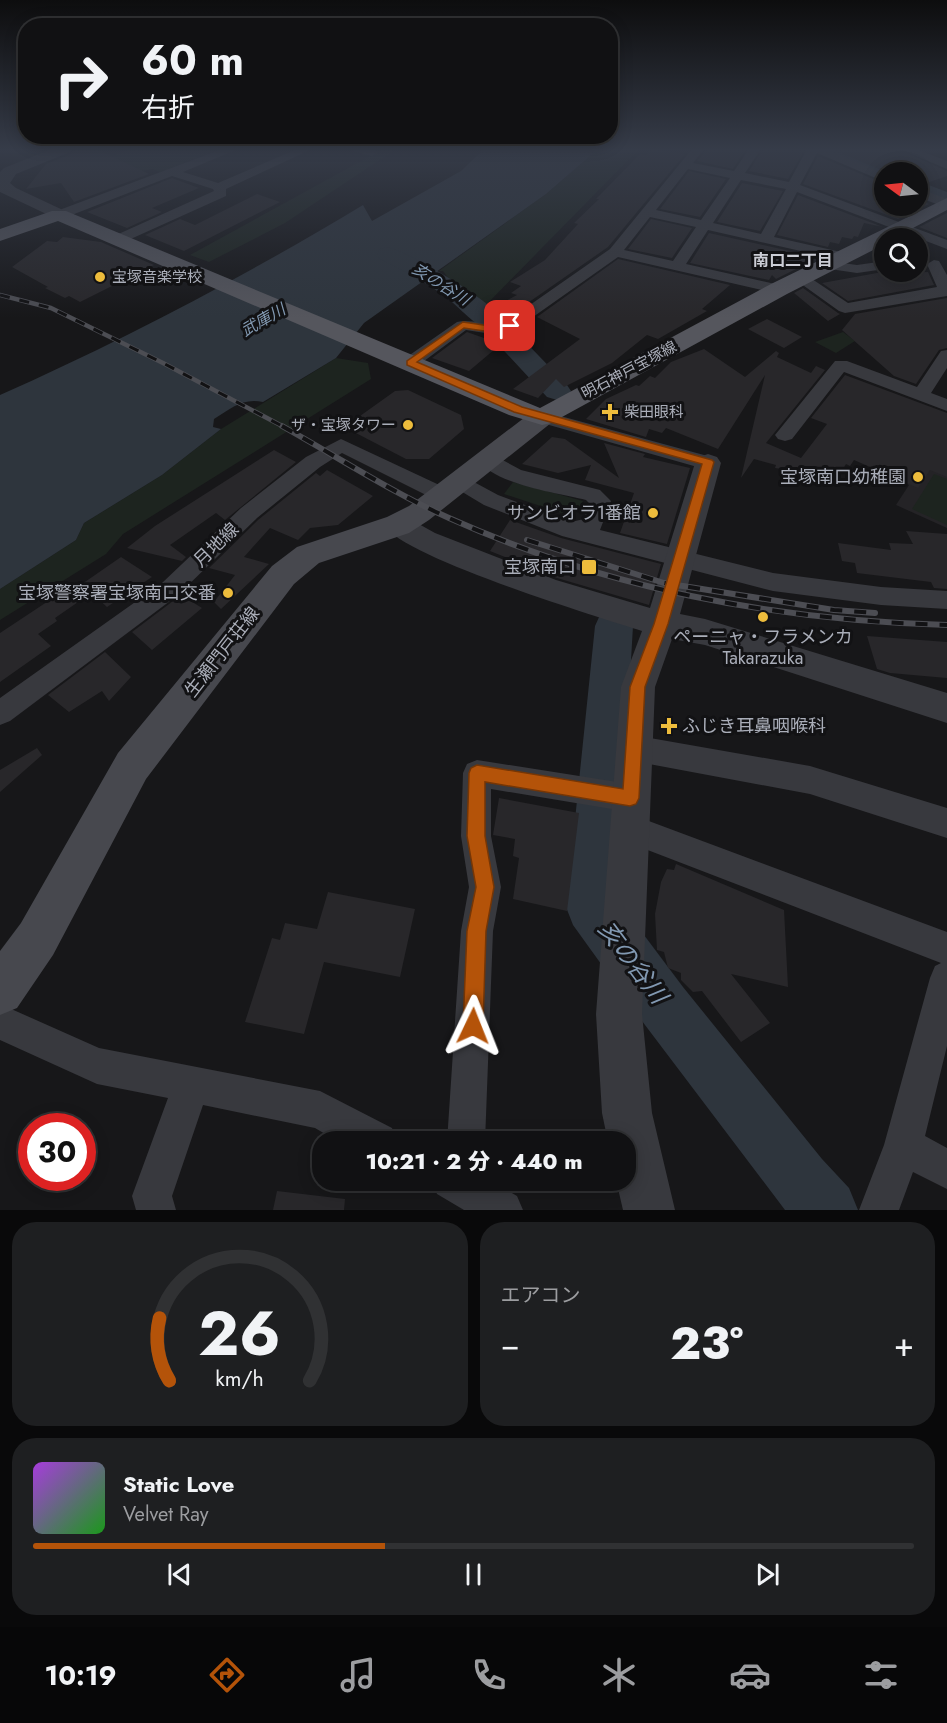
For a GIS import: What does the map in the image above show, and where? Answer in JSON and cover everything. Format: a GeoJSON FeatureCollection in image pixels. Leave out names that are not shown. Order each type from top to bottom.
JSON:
{"type":"FeatureCollection","features":[{"type":"Feature","properties":{"kind":"main road","name":"明石神戸宝塚線"},"geometry":{"type":"LineString","coordinates":[[542,417],[939,205]]}},
{"type":"Feature","properties":{"kind":"main road"},"geometry":{"type":"LineString","coordinates":[[0,235],[59,215],[147,243],[169,260],[518,410],[542,417]]}},
{"type":"Feature","properties":{"kind":"main road","name":"生瀬門戸荘線"},"geometry":{"type":"LineString","coordinates":[[0,991],[37,939],[132,766],[283,575],[308,555],[398,525],[452,489],[542,417]]}},
{"type":"Feature","properties":{"kind":"street"},"geometry":{"type":"LineString","coordinates":[[39,205],[59,215],[84,205]]}},
{"type":"Feature","properties":{"kind":"street"},"geometry":{"type":"LineString","coordinates":[[111,231],[184,205]]}},
{"type":"Feature","properties":{"kind":"street"},"geometry":{"type":"LineString","coordinates":[[407,361],[463,325],[498,330],[510,326],[615,252],[652,205]]}},
{"type":"Feature","properties":{"kind":"street"},"geometry":{"type":"LineString","coordinates":[[676,266],[717,205]]}},
{"type":"Feature","properties":{"kind":"street"},"geometry":{"type":"LineString","coordinates":[[766,238],[782,205]]}},
{"type":"Feature","properties":{"kind":"street"},"geometry":{"type":"LineString","coordinates":[[845,205],[947,245]]}},
{"type":"Feature","properties":{"kind":"street"},"geometry":{"type":"LineString","coordinates":[[647,212],[766,238],[857,269],[874,267]]}},
{"type":"Feature","properties":{"kind":"street"},"geometry":{"type":"LineString","coordinates":[[615,252],[779,289]]}},
{"type":"Feature","properties":{"kind":"street"},"geometry":{"type":"LineString","coordinates":[[801,278],[845,308],[947,290],[933,264]]}},
{"type":"Feature","properties":{"kind":"street"},"geometry":{"type":"LineString","coordinates":[[921,394],[947,355]]}},
{"type":"Feature","properties":{"kind":"street"},"geometry":{"type":"LineString","coordinates":[[785,435],[841,365],[947,405]]}},
{"type":"Feature","properties":{"kind":"street"},"geometry":{"type":"LineString","coordinates":[[542,417],[708,462],[661,624],[638,687],[633,748],[617,803],[619,1014],[627,1113],[649,1210]]}},
{"type":"Feature","properties":{"kind":"street","name":"月地線"},"geometry":{"type":"LineString","coordinates":[[0,713],[170,589],[249,513],[313,462],[341,445],[452,489]]}},
{"type":"Feature","properties":{"kind":"street"},"geometry":{"type":"LineString","coordinates":[[488,459],[514,475],[593,495],[600,501],[593,524],[570,530]]}},
{"type":"Feature","properties":{"kind":"street"},"geometry":{"type":"LineString","coordinates":[[452,489],[491,500],[570,530],[773,582],[880,596],[947,600]]}},
{"type":"Feature","properties":{"kind":"street"},"geometry":{"type":"LineString","coordinates":[[398,525],[425,542],[548,589],[661,624],[705,632],[947,708]]}},
{"type":"Feature","properties":{"kind":"street"},"geometry":{"type":"LineString","coordinates":[[633,748],[810,780],[947,823]]}},
{"type":"Feature","properties":{"kind":"street"},"geometry":{"type":"LineString","coordinates":[[467,1131],[477,931],[485,887],[476,836],[477,773],[617,803],[947,950]]}},
{"type":"Feature","properties":{"kind":"street"},"geometry":{"type":"LineString","coordinates":[[879,1210],[903,1145],[947,978]]}},
{"type":"Feature","properties":{"kind":"street"},"geometry":{"type":"LineString","coordinates":[[0,1022],[97,1066],[320,1110],[358,1131]]}},
{"type":"Feature","properties":{"kind":"street"},"geometry":{"type":"LineString","coordinates":[[156,1210],[152,1196],[191,1085]]}},
{"type":"Feature","properties":{"kind":"street"},"geometry":{"type":"LineString","coordinates":[[903,1145],[947,1169]]}},
{"type":"Feature","properties":{"kind":"street"},"geometry":{"type":"LineString","coordinates":[[462,1191],[503,1210]]}},
{"type":"Feature","properties":{"kind":"shaded area"},"geometry":{"type":"Polygon","coordinates":[[[280,205],[311,205],[285,223],[209,262],[190,255],[280,205]]]}},
{"type":"Feature","properties":{"kind":"shaded area"},"geometry":{"type":"Polygon","coordinates":[[[530,205],[584,205],[484,307],[457,286],[443,271],[439,271],[530,205]]]}},
{"type":"Feature","properties":{"kind":"shaded area"},"geometry":{"type":"Polygon","coordinates":[[[843,332],[855,341],[836,353],[815,342],[843,332]]]}},
{"type":"Feature","properties":{"kind":"shaded area"},"geometry":{"type":"Polygon","coordinates":[[[336,358],[368,363],[371,379],[123,534],[106,554],[0,620],[0,589],[76,540],[84,523],[162,475],[221,429],[336,358]]]}},
{"type":"Feature","properties":{"kind":"shaded area","name":"宝塚南口幼稚園"},"geometry":{"type":"Polygon","coordinates":[[[894,433],[947,455],[947,528],[896,505],[909,485],[869,468],[894,433]]]}},
{"type":"Feature","properties":{"kind":"shaded area"},"geometry":{"type":"Polygon","coordinates":[[[934,474],[947,479],[947,525],[912,509],[934,474]]]}},
{"type":"Feature","properties":{"kind":"shaded area"},"geometry":{"type":"Polygon","coordinates":[[[513,482],[583,501],[574,517],[504,494],[513,482]]]}},
{"type":"Feature","properties":{"kind":"water","name":"武庫川"},"geometry":{"type":"Polygon","coordinates":[[[362,205],[372,221],[400,205],[530,205],[364,323],[336,358],[263,402],[243,403],[214,419],[213,427],[221,429],[162,475],[84,523],[76,540],[0,589],[0,395],[184,306],[362,205]]]}},
{"type":"Feature","properties":{"kind":"building"},"geometry":{"type":"Polygon","coordinates":[[[103,205],[158,205],[152,208],[162,212],[127,228],[87,212],[103,205]]]}},
{"type":"Feature","properties":{"kind":"building"},"geometry":{"type":"Polygon","coordinates":[[[234,205],[273,205],[184,251],[145,235],[180,219],[195,225],[234,205]]]}},
{"type":"Feature","properties":{"kind":"building"},"geometry":{"type":"Polygon","coordinates":[[[592,205],[642,205],[608,247],[502,321],[485,312],[517,295],[511,293],[521,286],[510,282],[545,260],[578,224],[574,223],[592,205]]]}},
{"type":"Feature","properties":{"kind":"building"},"geometry":{"type":"Polygon","coordinates":[[[663,205],[708,205],[700,217],[660,209],[663,205]]]}},
{"type":"Feature","properties":{"kind":"building"},"geometry":{"type":"Polygon","coordinates":[[[728,205],[775,205],[760,231],[717,222],[728,205]]]}},
{"type":"Feature","properties":{"kind":"building"},"geometry":{"type":"Polygon","coordinates":[[[793,205],[826,205],[883,227],[864,223],[858,237],[854,236],[852,239],[842,237],[839,244],[830,242],[828,247],[777,235],[793,205]]]}},
{"type":"Feature","properties":{"kind":"building"},"geometry":{"type":"Polygon","coordinates":[[[861,205],[874,205],[874,210],[861,205]]]}},
{"type":"Feature","properties":{"kind":"building"},"geometry":{"type":"Polygon","coordinates":[[[947,213],[947,238],[928,231],[928,228],[919,227],[947,213]]]}},
{"type":"Feature","properties":{"kind":"building"},"geometry":{"type":"Polygon","coordinates":[[[651,219],[692,228],[672,258],[628,249],[651,219]]]}},
{"type":"Feature","properties":{"kind":"building"},"geometry":{"type":"Polygon","coordinates":[[[709,233],[808,255],[804,265],[776,279],[772,275],[769,280],[690,263],[709,233]]]}},
{"type":"Feature","properties":{"kind":"building"},"geometry":{"type":"Polygon","coordinates":[[[63,237],[101,242],[154,265],[80,302],[69,296],[65,298],[45,288],[48,287],[12,267],[47,241],[57,242],[63,237]]]}},
{"type":"Feature","properties":{"kind":"building"},"geometry":{"type":"Polygon","coordinates":[[[618,259],[730,285],[702,309],[707,311],[658,339],[647,335],[612,363],[564,387],[556,379],[538,398],[513,389],[580,339],[537,317],[618,259]]]}},
{"type":"Feature","properties":{"kind":"building"},"geometry":{"type":"Polygon","coordinates":[[[928,272],[934,285],[848,301],[822,283],[874,274],[874,282],[928,282],[928,272]]]}},
{"type":"Feature","properties":{"kind":"building"},"geometry":{"type":"Polygon","coordinates":[[[803,288],[840,314],[828,321],[794,293],[803,288]]]}},
{"type":"Feature","properties":{"kind":"building"},"geometry":{"type":"Polygon","coordinates":[[[947,298],[947,348],[939,350],[916,384],[894,376],[842,330],[855,314],[947,298]]]}},
{"type":"Feature","properties":{"kind":"building"},"geometry":{"type":"Polygon","coordinates":[[[767,319],[802,337],[784,348],[748,329],[767,319]]]}},
{"type":"Feature","properties":{"kind":"building"},"geometry":{"type":"Polygon","coordinates":[[[467,332],[501,344],[469,371],[432,358],[467,332]]]}},
{"type":"Feature","properties":{"kind":"building"},"geometry":{"type":"Polygon","coordinates":[[[704,349],[745,377],[776,351],[779,353],[777,357],[811,373],[816,366],[825,370],[766,443],[801,458],[827,424],[811,418],[845,375],[947,413],[947,477],[930,470],[918,488],[854,460],[850,466],[846,464],[840,474],[832,471],[830,476],[775,468],[776,465],[754,459],[741,478],[765,375],[718,449],[666,428],[662,433],[649,429],[646,437],[586,419],[606,399],[636,385],[639,386],[650,376],[655,378],[671,362],[704,349]]]}},
{"type":"Feature","properties":{"kind":"building","name":"ザ・宝塚タワー"},"geometry":{"type":"Polygon","coordinates":[[[408,390],[461,415],[464,429],[429,459],[406,459],[352,431],[353,421],[395,391],[408,390]]]}},
{"type":"Feature","properties":{"kind":"building","name":"サンビオラ1番館"},"geometry":{"type":"Polygon","coordinates":[[[552,437],[565,439],[619,478],[604,443],[645,454],[643,457],[690,468],[667,544],[620,533],[634,493],[585,480],[591,465],[558,473],[522,464],[552,437]]]}},
{"type":"Feature","properties":{"kind":"building"},"geometry":{"type":"Polygon","coordinates":[[[274,450],[296,462],[225,520],[216,513],[170,545],[186,557],[182,561],[127,548],[155,526],[274,450]]]}},
{"type":"Feature","properties":{"kind":"building"},"geometry":{"type":"Polygon","coordinates":[[[327,470],[373,496],[338,525],[310,528],[298,540],[270,528],[244,557],[269,564],[221,609],[214,602],[235,575],[209,568],[258,520],[316,473],[320,476],[327,470]]]}},
{"type":"Feature","properties":{"kind":"building"},"geometry":{"type":"Polygon","coordinates":[[[510,520],[561,538],[661,564],[649,605],[557,578],[490,551],[510,520]]]}},
{"type":"Feature","properties":{"kind":"building"},"geometry":{"type":"Polygon","coordinates":[[[906,531],[947,534],[947,589],[934,588],[931,582],[857,573],[855,563],[842,561],[838,543],[891,550],[889,543],[913,544],[906,531]]]}},
{"type":"Feature","properties":{"kind":"building"},"geometry":{"type":"Polygon","coordinates":[[[121,557],[152,577],[107,607],[82,584],[121,557]]]}},
{"type":"Feature","properties":{"kind":"building"},"geometry":{"type":"Polygon","coordinates":[[[68,588],[81,600],[55,618],[57,621],[38,634],[51,646],[0,682],[0,633],[68,588]]]}},
{"type":"Feature","properties":{"kind":"building"},"geometry":{"type":"Polygon","coordinates":[[[181,595],[202,608],[152,650],[132,632],[181,595]]]}},
{"type":"Feature","properties":{"kind":"building"},"geometry":{"type":"Polygon","coordinates":[[[867,636],[947,642],[947,678],[890,673],[877,669],[867,636]]]}},
{"type":"Feature","properties":{"kind":"building"},"geometry":{"type":"Polygon","coordinates":[[[105,652],[131,677],[109,701],[102,691],[69,712],[48,695],[105,652]]]}},
{"type":"Feature","properties":{"kind":"building"},"geometry":{"type":"Polygon","coordinates":[[[37,748],[42,755],[0,792],[0,770],[37,748]]]}},
{"type":"Feature","properties":{"kind":"building"},"geometry":{"type":"Polygon","coordinates":[[[499,798],[579,813],[567,911],[513,899],[519,858],[513,856],[515,839],[493,835],[499,798]]]}},
{"type":"Feature","properties":{"kind":"building"},"geometry":{"type":"Polygon","coordinates":[[[676,864],[784,910],[788,987],[731,974],[770,1023],[741,1042],[702,991],[693,992],[681,980],[681,973],[668,968],[664,952],[657,950],[655,914],[661,882],[667,869],[674,870],[676,864]]]}},
{"type":"Feature","properties":{"kind":"building"},"geometry":{"type":"Polygon","coordinates":[[[328,892],[415,909],[400,977],[324,962],[304,1034],[245,1022],[272,938],[280,940],[285,923],[317,929],[328,892]]]}},
{"type":"Feature","properties":{"kind":"building"},"geometry":{"type":"Polygon","coordinates":[[[277,1191],[345,1199],[344,1210],[273,1210],[277,1191]]]}},
{"type":"Feature","properties":{"kind":"waterway","name":"亥の谷川"},"geometry":{"type":"LineString","coordinates":[[388,254],[457,293],[493,324]]}},
{"type":"Feature","properties":{"kind":"waterway","name":"亥の谷川"},"geometry":{"type":"LineString","coordinates":[[502,333],[557,391]]}},
{"type":"Feature","properties":{"kind":"waterway","name":"亥の谷川"},"geometry":{"type":"LineString","coordinates":[[614,626],[591,907],[664,1006],[800,1181],[827,1210]]}},
{"type":"Feature","properties":{"kind":"railway"},"geometry":{"type":"LineString","coordinates":[[0,295],[51,308],[163,363],[284,427]]}},
{"type":"Feature","properties":{"kind":"railway"},"geometry":{"type":"LineString","coordinates":[[282,426],[428,508],[509,543],[569,564],[631,582],[755,608],[882,622],[947,625]]}},
{"type":"Feature","properties":{"kind":"railway"},"geometry":{"type":"LineString","coordinates":[[527,540],[664,583],[834,610],[875,613]]}},
{"type":"Feature","properties":{"kind":"place","name":"宝塚音楽学校"},"geometry":{"type":"Point","coordinates":[100,277]}},
{"type":"Feature","properties":{"kind":"place","name":"柴田眼科"},"geometry":{"type":"Point","coordinates":[610,412]}},
{"type":"Feature","properties":{"kind":"place","name":"ザ・宝塚タワー"},"geometry":{"type":"Point","coordinates":[408,425]}},
{"type":"Feature","properties":{"kind":"place","name":"宝塚南口幼稚園"},"geometry":{"type":"Point","coordinates":[918,477]}},
{"type":"Feature","properties":{"kind":"place","name":"サンビオラ1番館"},"geometry":{"type":"Point","coordinates":[653,513]}},
{"type":"Feature","properties":{"kind":"place","name":"宝塚南口"},"geometry":{"type":"Point","coordinates":[589,567]}},
{"type":"Feature","properties":{"kind":"place","name":"宝塚警察署宝塚南口交番"},"geometry":{"type":"Point","coordinates":[228,593]}},
{"type":"Feature","properties":{"kind":"place","name":"ペーニャ・フラメンカ Takarazuka"},"geometry":{"type":"Point","coordinates":[763,617]}},
{"type":"Feature","properties":{"kind":"place","name":"ふじき耳鼻咽喉科"},"geometry":{"type":"Point","coordinates":[669,726]}},
{"type":"Feature","properties":{"kind":"district","name":"南口二丁目"},"geometry":{"type":"Point","coordinates":[793,260]}},
{"type":"Feature","properties":{"kind":"route"},"geometry":{"type":"LineString","coordinates":[[473,1026],[477,931],[485,887],[476,836],[477,773],[594,790],[630,798],[638,687],[661,624],[708,462],[518,410],[410,363],[463,325],[498,330],[510,326]]}}]}
